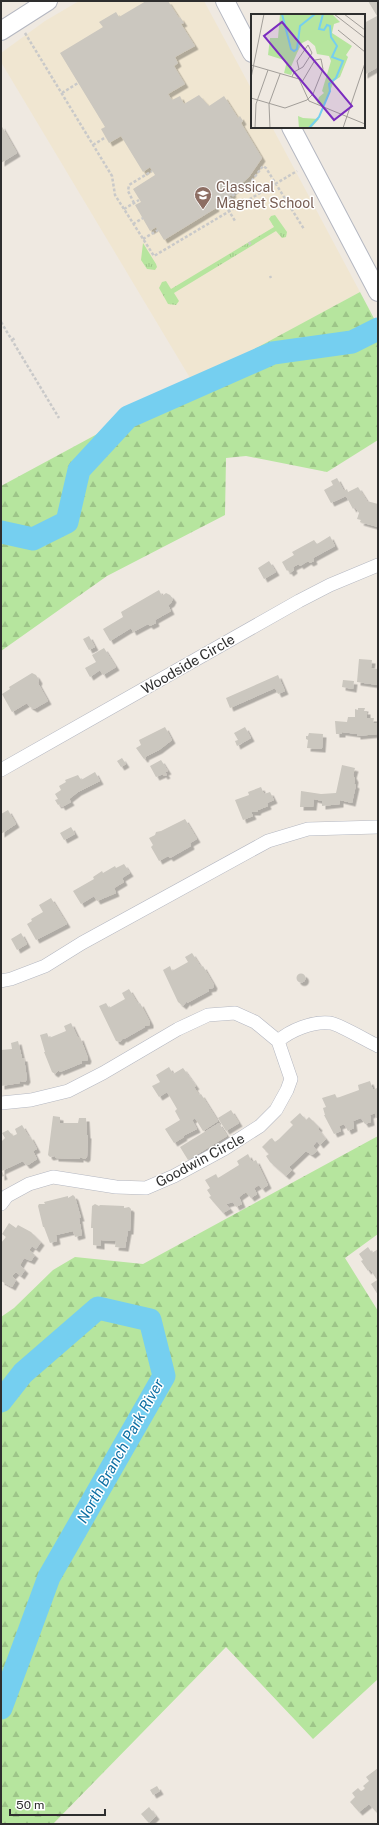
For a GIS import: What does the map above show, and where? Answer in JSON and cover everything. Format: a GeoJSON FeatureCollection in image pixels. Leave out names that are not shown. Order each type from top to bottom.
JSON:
{"type":"FeatureCollection","features":[{"type":"Feature","properties":{"kind":"main road"},"geometry":{"type":"LineString","coordinates":[[1,31],[48,1]]}},
{"type":"Feature","properties":{"kind":"main road"},"geometry":{"type":"LineString","coordinates":[[225,1],[251,51]]}},
{"type":"Feature","properties":{"kind":"main road"},"geometry":{"type":"LineString","coordinates":[[292,128],[378,292]]}},
{"type":"Feature","properties":{"kind":"street","name":"Woodside Circle"},"geometry":{"type":"LineString","coordinates":[[1,770],[299,601],[330,585],[378,565]]}},
{"type":"Feature","properties":{"kind":"street"},"geometry":{"type":"LineString","coordinates":[[1,981],[11,979],[44,966],[82,943],[268,841],[308,829],[378,827]]}},
{"type":"Feature","properties":{"kind":"street"},"geometry":{"type":"LineString","coordinates":[[1,1103],[31,1100],[68,1091],[103,1073],[178,1029],[208,1015],[235,1013],[255,1022],[278,1041],[286,1034],[309,1025],[331,1023],[378,1046]]}},
{"type":"Feature","properties":{"kind":"street","name":"Goodwin Circle"},"geometry":{"type":"LineString","coordinates":[[1,1204],[7,1196],[29,1184],[54,1177],[116,1186],[146,1188],[174,1176],[224,1149],[260,1126],[276,1110],[287,1090],[290,1079],[278,1041]]}},
{"type":"Feature","properties":{"kind":"path"},"geometry":{"type":"LineString","coordinates":[[20,37],[26,33],[112,176],[115,195],[154,256],[296,170],[300,177]]}},
{"type":"Feature","properties":{"kind":"path"},"geometry":{"type":"LineString","coordinates":[[62,93],[78,83]]}},
{"type":"Feature","properties":{"kind":"path"},"geometry":{"type":"LineString","coordinates":[[93,145],[106,137]]}},
{"type":"Feature","properties":{"kind":"path"},"geometry":{"type":"LineString","coordinates":[[236,221],[223,202],[250,183],[264,166],[304,229]]}},
{"type":"Feature","properties":{"kind":"path"},"geometry":{"type":"LineString","coordinates":[[134,203],[128,191],[129,185],[152,171]]}},
{"type":"Feature","properties":{"kind":"path"},"geometry":{"type":"LineString","coordinates":[[124,210],[139,200]]}},
{"type":"Feature","properties":{"kind":"path"},"geometry":{"type":"LineString","coordinates":[[133,224],[143,218]]}},
{"type":"Feature","properties":{"kind":"path"},"geometry":{"type":"LineString","coordinates":[[143,239],[158,230]]}},
{"type":"Feature","properties":{"kind":"path"},"geometry":{"type":"LineString","coordinates":[[249,242],[251,246]]}},
{"type":"Feature","properties":{"kind":"path"},"geometry":{"type":"LineString","coordinates":[[1,322],[59,418]]}},
{"type":"Feature","properties":{"kind":"shaded area","name":"Classical Magnet School"},"geometry":{"type":"Polygon","coordinates":[[[79,1],[204,1],[251,88],[251,128],[273,128],[360,292],[193,383],[1,62],[1,53],[45,21],[79,1]]]}},
{"type":"Feature","properties":{"kind":"green space"},"geometry":{"type":"Polygon","coordinates":[[[275,215],[287,232],[286,237],[282,238],[276,231],[174,293],[179,301],[176,305],[168,304],[159,288],[162,282],[166,281],[171,289],[274,227],[269,219],[271,216],[275,215]]]}},
{"type":"Feature","properties":{"kind":"green space"},"geometry":{"type":"Polygon","coordinates":[[[143,243],[156,264],[157,267],[155,270],[147,269],[141,260],[143,243]]]}},
{"type":"Feature","properties":{"kind":"green space"},"geometry":{"type":"Polygon","coordinates":[[[360,292],[378,326],[378,440],[327,472],[246,456],[226,458],[225,515],[107,576],[1,651],[1,486],[360,292]]]}},
{"type":"Feature","properties":{"kind":"green space"},"geometry":{"type":"Polygon","coordinates":[[[378,1136],[378,1234],[345,1258],[378,1311],[378,1679],[313,1739],[226,1647],[53,1824],[1,1824],[1,1317],[14,1308],[53,1270],[75,1257],[143,1264],[378,1136]]]}},
{"type":"Feature","properties":{"kind":"building"},"geometry":{"type":"Polygon","coordinates":[[[146,1],[168,1],[184,23],[181,24],[195,46],[175,57],[178,63],[174,66],[185,84],[168,94],[172,100],[180,96],[184,104],[199,95],[209,106],[224,96],[238,118],[240,116],[243,121],[241,123],[262,158],[249,177],[232,192],[233,194],[215,206],[216,208],[164,240],[156,227],[150,231],[135,205],[141,202],[133,189],[155,175],[150,167],[143,172],[121,136],[109,143],[101,129],[105,127],[60,53],[103,27],[99,22],[116,12],[119,17],[146,1]]]}},
{"type":"Feature","properties":{"kind":"building"},"geometry":{"type":"Polygon","coordinates":[[[368,1],[378,1],[378,67],[365,74],[365,22],[377,16],[368,1]]]}},
{"type":"Feature","properties":{"kind":"building"},"geometry":{"type":"Polygon","coordinates":[[[1,125],[17,153],[1,163],[1,125]]]}},
{"type":"Feature","properties":{"kind":"building"},"geometry":{"type":"Polygon","coordinates":[[[337,478],[344,491],[347,489],[348,492],[358,487],[367,501],[378,504],[378,527],[360,522],[361,520],[357,519],[359,513],[355,507],[353,509],[346,496],[331,503],[324,490],[333,485],[331,481],[337,478]]]}},
{"type":"Feature","properties":{"kind":"building"},"geometry":{"type":"Polygon","coordinates":[[[330,536],[335,546],[313,558],[314,561],[310,563],[308,561],[300,566],[299,564],[293,567],[294,570],[290,573],[288,570],[287,571],[282,562],[294,555],[292,552],[314,540],[317,544],[330,536]]]}},
{"type":"Feature","properties":{"kind":"building"},"geometry":{"type":"Polygon","coordinates":[[[269,561],[276,572],[264,579],[258,568],[269,561]]]}},
{"type":"Feature","properties":{"kind":"building"},"geometry":{"type":"Polygon","coordinates":[[[159,590],[162,596],[166,593],[173,599],[168,605],[171,611],[155,620],[156,623],[150,626],[148,624],[133,632],[131,628],[110,641],[103,629],[123,617],[121,612],[159,590]]]}},
{"type":"Feature","properties":{"kind":"building"},"geometry":{"type":"Polygon","coordinates":[[[89,636],[95,647],[89,650],[83,639],[89,636]]]}},
{"type":"Feature","properties":{"kind":"building"},"geometry":{"type":"Polygon","coordinates":[[[104,648],[116,667],[103,675],[100,670],[90,677],[85,668],[96,662],[92,655],[104,648]]]}},
{"type":"Feature","properties":{"kind":"building"},"geometry":{"type":"Polygon","coordinates":[[[359,659],[372,660],[371,668],[378,669],[378,685],[357,682],[359,659]]]}},
{"type":"Feature","properties":{"kind":"building"},"geometry":{"type":"Polygon","coordinates":[[[32,673],[36,675],[39,680],[38,683],[48,701],[34,709],[27,703],[12,712],[2,694],[10,689],[9,687],[32,673]]]}},
{"type":"Feature","properties":{"kind":"building"},"geometry":{"type":"Polygon","coordinates":[[[278,675],[285,691],[278,694],[275,688],[230,708],[226,698],[278,675]]]}},
{"type":"Feature","properties":{"kind":"building"},"geometry":{"type":"Polygon","coordinates":[[[343,680],[354,681],[353,689],[342,687],[343,680]]]}},
{"type":"Feature","properties":{"kind":"building"},"geometry":{"type":"Polygon","coordinates":[[[358,708],[365,708],[364,711],[367,711],[367,718],[374,718],[373,723],[378,723],[378,734],[357,736],[357,734],[342,732],[342,734],[336,734],[335,721],[347,722],[348,717],[355,717],[355,709],[358,710],[358,708]]]}},
{"type":"Feature","properties":{"kind":"building"},"geometry":{"type":"Polygon","coordinates":[[[165,727],[172,740],[144,759],[136,748],[141,745],[139,740],[165,727]]]}},
{"type":"Feature","properties":{"kind":"building"},"geometry":{"type":"Polygon","coordinates":[[[245,727],[251,738],[237,746],[235,741],[238,740],[234,733],[245,727]]]}},
{"type":"Feature","properties":{"kind":"building"},"geometry":{"type":"Polygon","coordinates":[[[309,733],[323,734],[322,749],[307,748],[308,740],[306,739],[306,736],[308,736],[309,733]]]}},
{"type":"Feature","properties":{"kind":"building"},"geometry":{"type":"Polygon","coordinates":[[[122,758],[126,764],[121,767],[117,761],[122,758]]]}},
{"type":"Feature","properties":{"kind":"building"},"geometry":{"type":"Polygon","coordinates":[[[161,760],[168,771],[165,772],[167,775],[164,776],[163,774],[156,777],[150,766],[161,760]]]}},
{"type":"Feature","properties":{"kind":"building"},"geometry":{"type":"Polygon","coordinates":[[[342,765],[355,768],[353,775],[355,779],[354,784],[356,785],[352,803],[340,800],[340,804],[322,806],[322,801],[314,799],[313,807],[300,807],[301,791],[321,794],[336,793],[342,765]]]}},
{"type":"Feature","properties":{"kind":"building"},"geometry":{"type":"Polygon","coordinates":[[[95,772],[100,781],[78,792],[69,799],[71,802],[62,807],[60,804],[58,805],[55,800],[58,799],[55,794],[61,790],[59,786],[66,782],[65,780],[78,775],[81,780],[95,772]]]}},
{"type":"Feature","properties":{"kind":"building"},"geometry":{"type":"Polygon","coordinates":[[[261,787],[264,794],[270,792],[274,800],[267,803],[268,806],[258,810],[257,812],[251,812],[253,816],[243,820],[235,800],[249,795],[248,792],[261,787]]]}},
{"type":"Feature","properties":{"kind":"building"},"geometry":{"type":"Polygon","coordinates":[[[8,810],[16,824],[1,834],[1,814],[8,810]]]}},
{"type":"Feature","properties":{"kind":"building"},"geometry":{"type":"Polygon","coordinates":[[[185,819],[197,839],[190,843],[191,846],[170,858],[168,856],[159,861],[151,847],[153,845],[149,838],[155,835],[156,832],[185,819]]]}},
{"type":"Feature","properties":{"kind":"building"},"geometry":{"type":"Polygon","coordinates":[[[71,827],[75,834],[64,840],[60,833],[71,827]]]}},
{"type":"Feature","properties":{"kind":"building"},"geometry":{"type":"Polygon","coordinates":[[[124,864],[130,873],[122,878],[124,882],[114,888],[116,893],[97,901],[94,896],[81,904],[73,891],[94,879],[93,877],[102,871],[103,873],[115,866],[116,868],[124,864]]]}},
{"type":"Feature","properties":{"kind":"building"},"geometry":{"type":"Polygon","coordinates":[[[51,898],[67,924],[36,940],[27,924],[32,921],[31,919],[43,912],[39,905],[51,898]]]}},
{"type":"Feature","properties":{"kind":"building"},"geometry":{"type":"Polygon","coordinates":[[[21,933],[27,944],[17,950],[11,939],[21,933]]]}},
{"type":"Feature","properties":{"kind":"building"},"geometry":{"type":"Polygon","coordinates":[[[192,953],[201,967],[203,966],[214,985],[213,988],[208,989],[209,991],[187,1003],[187,1001],[183,1006],[178,1002],[163,970],[170,966],[172,971],[188,962],[185,957],[192,953]]]}},
{"type":"Feature","properties":{"kind":"building"},"geometry":{"type":"Polygon","coordinates":[[[299,974],[303,974],[305,978],[303,982],[299,982],[297,980],[297,976],[299,974]]]}},
{"type":"Feature","properties":{"kind":"building"},"geometry":{"type":"Polygon","coordinates":[[[129,989],[138,1004],[140,1003],[150,1022],[150,1025],[144,1026],[145,1027],[124,1039],[123,1038],[120,1042],[116,1041],[99,1006],[106,1003],[109,1008],[125,999],[122,993],[129,989]]]}},
{"type":"Feature","properties":{"kind":"building"},"geometry":{"type":"Polygon","coordinates":[[[71,1023],[78,1038],[80,1037],[88,1058],[87,1061],[82,1061],[82,1063],[60,1072],[59,1070],[55,1074],[52,1072],[44,1052],[40,1035],[47,1033],[49,1038],[66,1031],[64,1026],[71,1023]]]}},
{"type":"Feature","properties":{"kind":"building"},"geometry":{"type":"Polygon","coordinates":[[[18,1041],[22,1058],[24,1058],[27,1079],[25,1082],[20,1081],[20,1083],[1,1086],[1,1050],[12,1049],[11,1043],[18,1041]]]}},
{"type":"Feature","properties":{"kind":"building"},"geometry":{"type":"Polygon","coordinates":[[[169,1067],[173,1074],[183,1068],[196,1086],[194,1087],[199,1095],[201,1094],[218,1121],[203,1131],[195,1118],[192,1120],[197,1129],[183,1136],[184,1137],[174,1143],[165,1129],[180,1120],[175,1111],[177,1109],[167,1092],[159,1097],[152,1086],[160,1082],[156,1075],[169,1067]]]}},
{"type":"Feature","properties":{"kind":"building"},"geometry":{"type":"Polygon","coordinates":[[[370,1081],[373,1090],[377,1088],[378,1090],[378,1117],[376,1118],[375,1113],[370,1115],[371,1122],[365,1124],[361,1118],[353,1121],[354,1128],[348,1131],[344,1124],[339,1126],[341,1131],[334,1134],[324,1115],[323,1108],[326,1107],[322,1098],[335,1094],[337,1098],[359,1090],[358,1085],[370,1081]]]}},
{"type":"Feature","properties":{"kind":"building"},"geometry":{"type":"Polygon","coordinates":[[[231,1110],[239,1123],[226,1131],[218,1118],[231,1110]]]}},
{"type":"Feature","properties":{"kind":"building"},"geometry":{"type":"Polygon","coordinates":[[[300,1113],[306,1120],[309,1117],[319,1127],[318,1129],[326,1139],[320,1145],[317,1141],[313,1146],[317,1151],[312,1155],[306,1151],[289,1167],[292,1170],[286,1176],[270,1162],[266,1156],[269,1154],[262,1147],[272,1138],[275,1142],[279,1139],[293,1125],[290,1122],[300,1113]]]}},
{"type":"Feature","properties":{"kind":"building"},"geometry":{"type":"Polygon","coordinates":[[[53,1116],[60,1117],[60,1123],[78,1123],[79,1118],[86,1118],[88,1135],[87,1157],[85,1159],[80,1157],[80,1159],[55,1158],[55,1156],[50,1157],[48,1155],[53,1116]]]}},
{"type":"Feature","properties":{"kind":"building"},"geometry":{"type":"Polygon","coordinates":[[[219,1123],[227,1136],[188,1160],[180,1147],[219,1123]]]}},
{"type":"Feature","properties":{"kind":"building"},"geometry":{"type":"Polygon","coordinates":[[[22,1125],[37,1149],[33,1151],[37,1159],[28,1165],[26,1165],[23,1161],[2,1171],[4,1176],[1,1177],[1,1142],[5,1138],[2,1133],[8,1130],[13,1136],[17,1134],[15,1129],[22,1125]]]}},
{"type":"Feature","properties":{"kind":"building"},"geometry":{"type":"Polygon","coordinates":[[[248,1154],[252,1162],[256,1160],[268,1185],[262,1189],[259,1185],[254,1188],[257,1194],[251,1198],[246,1192],[239,1197],[242,1204],[236,1207],[233,1202],[226,1204],[230,1209],[223,1213],[209,1197],[211,1196],[207,1190],[210,1188],[205,1180],[216,1174],[218,1178],[239,1165],[237,1161],[248,1154]]]}},
{"type":"Feature","properties":{"kind":"building"},"geometry":{"type":"Polygon","coordinates":[[[73,1195],[75,1197],[81,1218],[79,1218],[82,1235],[75,1237],[73,1231],[56,1235],[57,1241],[50,1243],[43,1227],[38,1206],[39,1204],[45,1204],[44,1202],[68,1196],[68,1198],[73,1195]]]}},
{"type":"Feature","properties":{"kind":"building"},"geometry":{"type":"Polygon","coordinates":[[[95,1204],[99,1206],[124,1206],[124,1208],[129,1207],[131,1209],[130,1231],[128,1231],[125,1248],[115,1247],[116,1241],[101,1240],[101,1246],[93,1245],[93,1228],[91,1228],[92,1206],[95,1204]]]}},
{"type":"Feature","properties":{"kind":"building"},"geometry":{"type":"Polygon","coordinates":[[[9,1223],[16,1228],[18,1225],[31,1232],[41,1242],[36,1249],[32,1246],[29,1250],[35,1255],[31,1261],[24,1258],[20,1265],[25,1270],[21,1276],[16,1272],[12,1276],[16,1280],[12,1287],[1,1281],[1,1243],[6,1237],[2,1234],[9,1223]]]}},
{"type":"Feature","properties":{"kind":"building"},"geometry":{"type":"Polygon","coordinates":[[[368,1247],[372,1253],[378,1249],[378,1295],[371,1284],[377,1280],[370,1269],[368,1271],[361,1261],[363,1260],[359,1254],[368,1247]]]}},
{"type":"Feature","properties":{"kind":"building"},"geometry":{"type":"Polygon","coordinates":[[[378,1768],[378,1801],[376,1804],[378,1806],[378,1814],[369,1804],[359,1812],[350,1802],[355,1797],[352,1793],[358,1788],[361,1791],[363,1790],[365,1788],[363,1786],[369,1781],[366,1777],[378,1768]]]}},
{"type":"Feature","properties":{"kind":"building"},"geometry":{"type":"Polygon","coordinates":[[[157,1786],[160,1791],[153,1795],[150,1790],[157,1786]]]}},
{"type":"Feature","properties":{"kind":"building"},"geometry":{"type":"Polygon","coordinates":[[[149,1807],[156,1816],[149,1823],[141,1814],[149,1807]]]}},
{"type":"Feature","properties":{"kind":"waterway","name":"North Branch Park River"},"geometry":{"type":"LineString","coordinates":[[1,532],[33,539],[67,522],[79,470],[128,417],[273,353],[352,342],[378,329]]}},
{"type":"Feature","properties":{"kind":"waterway","name":"North Branch Park River"},"geometry":{"type":"LineString","coordinates":[[1,1401],[23,1373],[98,1308],[150,1320],[164,1376],[49,1577],[1,1708]]}},
{"type":"Feature","properties":{"kind":"place","name":"Classical Magnet School"},"geometry":{"type":"Point","coordinates":[203,210]}}]}
